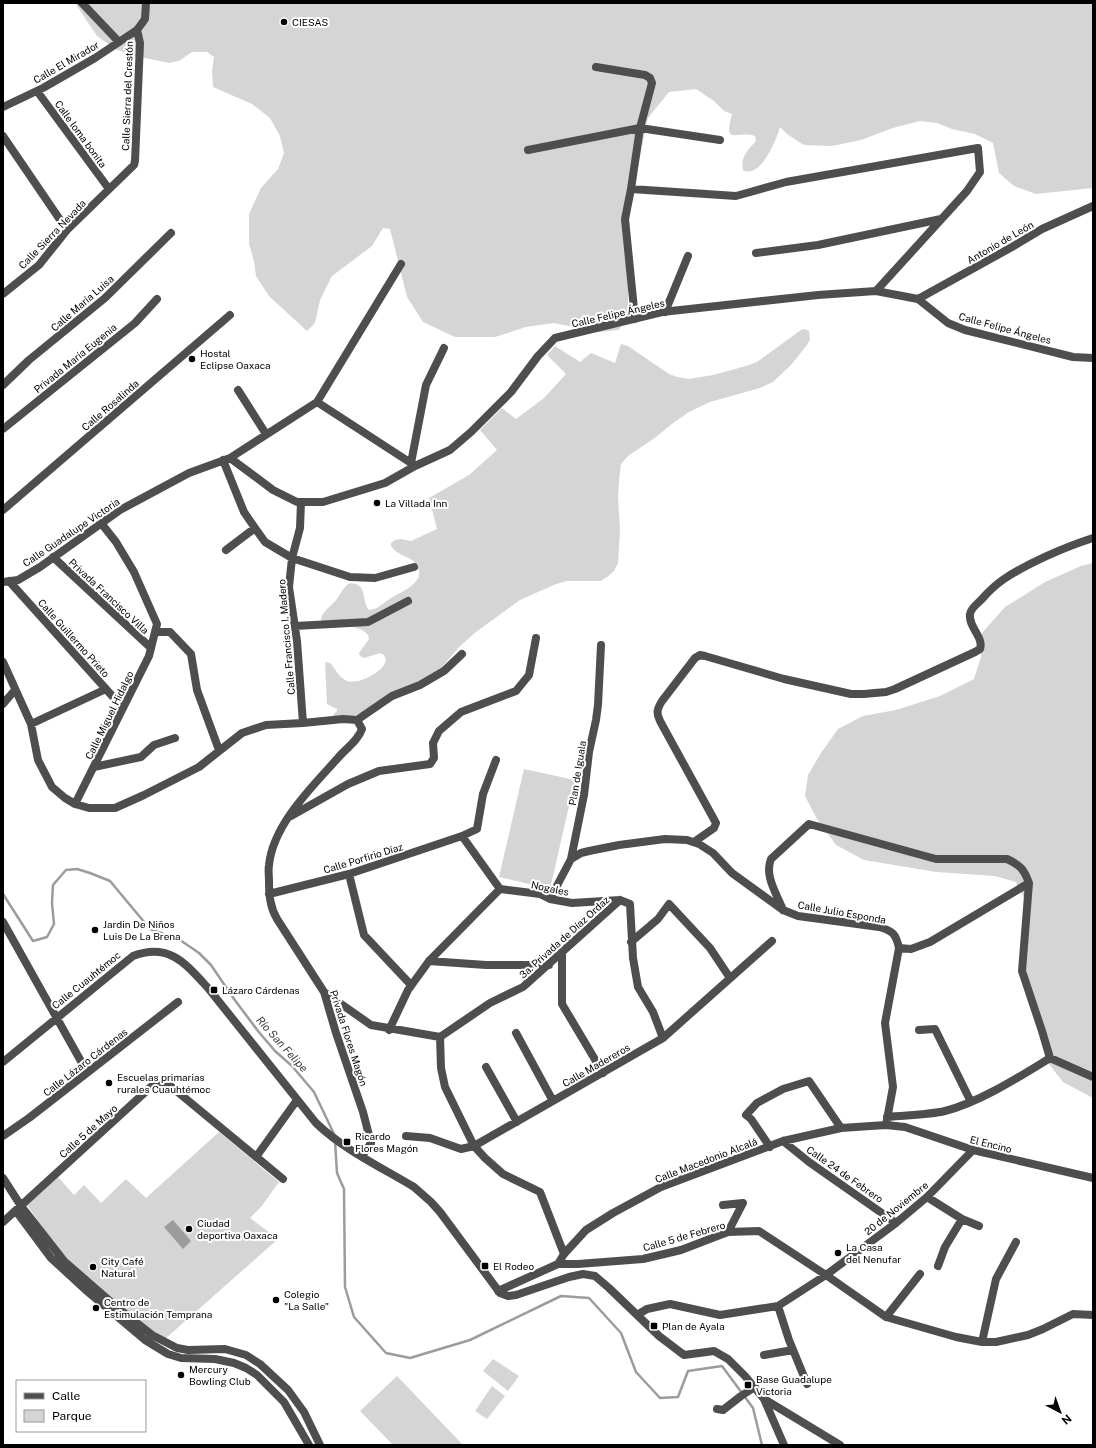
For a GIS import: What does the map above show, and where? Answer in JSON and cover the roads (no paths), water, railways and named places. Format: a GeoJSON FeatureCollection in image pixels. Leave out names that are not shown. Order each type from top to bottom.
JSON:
{"type":"FeatureCollection","features":[{"type":"Feature","properties":{"kind":"street"},"geometry":{"type":"LineString","coordinates":[[82,3],[119,42]]}},
{"type":"Feature","properties":{"kind":"street","name":"Calle Sierra del Crestón"},"geometry":{"type":"LineString","coordinates":[[132,169],[135,161],[140,43],[137,30],[145,19],[146,3]]}},
{"type":"Feature","properties":{"kind":"street","name":"Calle El Mirador"},"geometry":{"type":"LineString","coordinates":[[3,107],[37,91],[94,58],[137,30]]}},
{"type":"Feature","properties":{"kind":"street"},"geometry":{"type":"LineString","coordinates":[[596,67],[645,75],[650,78],[652,83],[640,128],[625,219],[635,319]]}},
{"type":"Feature","properties":{"kind":"street","name":"Calle loma bonita"},"geometry":{"type":"LineString","coordinates":[[37,91],[109,189]]}},
{"type":"Feature","properties":{"kind":"street"},"geometry":{"type":"LineString","coordinates":[[528,150],[640,128],[720,140]]}},
{"type":"Feature","properties":{"kind":"street"},"geometry":{"type":"LineString","coordinates":[[3,136],[67,230]]}},
{"type":"Feature","properties":{"kind":"street"},"geometry":{"type":"LineString","coordinates":[[631,189],[736,196],[786,182],[978,148],[980,172],[967,191],[876,291]]}},
{"type":"Feature","properties":{"kind":"street","name":"Calle Sierra Nevada"},"geometry":{"type":"LineString","coordinates":[[3,294],[39,264],[67,230],[132,169]]}},
{"type":"Feature","properties":{"kind":"street","name":"Antonio de León"},"geometry":{"type":"LineString","coordinates":[[918,299],[1042,229],[1093,206]]}},
{"type":"Feature","properties":{"kind":"street"},"geometry":{"type":"LineString","coordinates":[[756,253],[818,245],[941,219]]}},
{"type":"Feature","properties":{"kind":"street","name":"Calle María Luisa"},"geometry":{"type":"LineString","coordinates":[[3,385],[29,360],[105,298],[171,233]]}},
{"type":"Feature","properties":{"kind":"street"},"geometry":{"type":"LineString","coordinates":[[665,312],[688,256]]}},
{"type":"Feature","properties":{"kind":"street"},"geometry":{"type":"LineString","coordinates":[[401,264],[317,402],[413,465],[426,385],[444,348]]}},
{"type":"Feature","properties":{"kind":"street","name":"Calle Felipe Ángeles"},"geometry":{"type":"LineString","coordinates":[[226,459],[272,490],[297,502],[323,502],[385,483],[413,465],[450,450],[471,432],[511,392],[538,356],[555,338],[665,312],[876,291],[918,299],[948,322],[965,330],[1073,357],[1093,358]]}},
{"type":"Feature","properties":{"kind":"street","name":"Privada María Eugenia"},"geometry":{"type":"LineString","coordinates":[[3,429],[135,323],[157,299]]}},
{"type":"Feature","properties":{"kind":"street","name":"Calle Rosalinda"},"geometry":{"type":"LineString","coordinates":[[3,510],[230,315]]}},
{"type":"Feature","properties":{"kind":"street"},"geometry":{"type":"LineString","coordinates":[[238,390],[266,434]]}},
{"type":"Feature","properties":{"kind":"street","name":"Calle Guadalupe Victoria"},"geometry":{"type":"LineString","coordinates":[[6,582],[18,580],[40,567],[120,510],[189,473],[226,459],[317,402]]}},
{"type":"Feature","properties":{"kind":"street"},"geometry":{"type":"LineString","coordinates":[[226,459],[244,512],[265,542],[292,558],[350,577],[375,578],[414,567]]}},
{"type":"Feature","properties":{"kind":"street","name":"Calle Francisco I. Madero"},"geometry":{"type":"LineString","coordinates":[[301,502],[300,528],[292,558],[289,587],[295,626],[303,723]]}},
{"type":"Feature","properties":{"kind":"street","name":"Calle Miguel Hidalgo"},"geometry":{"type":"LineString","coordinates":[[75,804],[149,656],[157,624],[134,572],[116,542],[101,523]]}},
{"type":"Feature","properties":{"kind":"street"},"geometry":{"type":"LineString","coordinates":[[226,550],[255,528]]}},
{"type":"Feature","properties":{"kind":"street"},"geometry":{"type":"LineString","coordinates":[[694,842],[714,828],[716,823],[657,713],[662,701],[695,658],[700,655],[705,656],[784,679],[851,694],[890,691],[980,649],[980,642],[970,620],[970,613],[1000,581],[1065,548],[1093,538]]}},
{"type":"Feature","properties":{"kind":"street","name":"Privada Francisco Villa"},"geometry":{"type":"LineString","coordinates":[[53,557],[151,648]]}},
{"type":"Feature","properties":{"kind":"street","name":"Calle Guillermo Prieto"},"geometry":{"type":"LineString","coordinates":[[6,582],[123,708]]}},
{"type":"Feature","properties":{"kind":"street"},"geometry":{"type":"LineString","coordinates":[[295,626],[368,622],[408,601]]}},
{"type":"Feature","properties":{"kind":"street"},"geometry":{"type":"LineString","coordinates":[[155,632],[170,632],[191,654],[197,690],[219,750]]}},
{"type":"Feature","properties":{"kind":"street"},"geometry":{"type":"LineString","coordinates":[[287,819],[348,784],[379,771],[430,764],[434,758],[433,742],[440,731],[461,712],[516,691],[529,675],[536,638]]}},
{"type":"Feature","properties":{"kind":"street","name":"Plan de Iguala"},"geometry":{"type":"LineString","coordinates":[[550,899],[571,859],[584,796],[589,752],[596,720],[601,645]]}},
{"type":"Feature","properties":{"kind":"street"},"geometry":{"type":"LineString","coordinates":[[3,662],[31,724],[38,760],[52,787],[75,804],[90,808],[115,808],[199,767],[242,733],[266,725],[343,719],[357,720],[392,696],[420,684],[444,670],[462,654]]}},
{"type":"Feature","properties":{"kind":"street"},"geometry":{"type":"LineString","coordinates":[[31,724],[106,689]]}},
{"type":"Feature","properties":{"kind":"street"},"geometry":{"type":"LineString","coordinates":[[3,704],[16,690]]}},
{"type":"Feature","properties":{"kind":"street","name":"Privada Flores Magón"},"geometry":{"type":"LineString","coordinates":[[357,720],[362,729],[360,736],[342,753],[314,784],[287,819],[275,842],[269,865],[269,894],[272,911],[324,992],[336,1033],[363,1112],[371,1143],[362,1156]]}},
{"type":"Feature","properties":{"kind":"street"},"geometry":{"type":"LineString","coordinates":[[94,767],[141,757],[154,745],[175,738]]}},
{"type":"Feature","properties":{"kind":"street","name":"Calle Porfirio Díaz"},"geometry":{"type":"LineString","coordinates":[[269,894],[349,874],[462,836],[477,829],[483,794],[496,760]]}},
{"type":"Feature","properties":{"kind":"street"},"geometry":{"type":"LineString","coordinates":[[783,910],[770,879],[768,867],[771,859],[809,824],[936,859],[1007,859],[1018,864],[1025,873],[1029,883],[1022,971],[1050,1058],[1093,1077]]}},
{"type":"Feature","properties":{"kind":"street"},"geometry":{"type":"LineString","coordinates":[[389,1030],[411,986],[429,961],[500,889],[462,836]]}},
{"type":"Feature","properties":{"kind":"street","name":"Calle Julio Esponda"},"geometry":{"type":"LineString","coordinates":[[571,859],[581,853],[589,851],[645,841],[665,839],[687,840],[699,844],[713,853],[732,873],[783,910],[798,916],[879,927],[890,930],[896,937],[899,948]]}},
{"type":"Feature","properties":{"kind":"street"},"geometry":{"type":"LineString","coordinates":[[349,874],[364,935],[411,986]]}},
{"type":"Feature","properties":{"kind":"street"},"geometry":{"type":"LineString","coordinates":[[1029,883],[930,942],[912,949],[899,948],[885,1023],[892,1087],[887,1121],[945,1111],[971,1102],[1050,1058]]}},
{"type":"Feature","properties":{"kind":"street","name":"Nogales"},"geometry":{"type":"LineString","coordinates":[[500,889],[540,894],[550,899],[572,903],[620,900]]}},
{"type":"Feature","properties":{"kind":"street"},"geometry":{"type":"LineString","coordinates":[[620,900],[630,904],[632,958],[638,987],[653,1012],[663,1038]]}},
{"type":"Feature","properties":{"kind":"street","name":"3a. Privada de Díaz Ordaz"},"geometry":{"type":"LineString","coordinates":[[440,1038],[490,1003],[523,987],[620,900]]}},
{"type":"Feature","properties":{"kind":"street"},"geometry":{"type":"LineString","coordinates":[[631,942],[658,919],[669,904],[710,948],[730,978]]}},
{"type":"Feature","properties":{"kind":"street"},"geometry":{"type":"LineString","coordinates":[[4,928],[57,1017],[87,1072]]}},
{"type":"Feature","properties":{"kind":"street","name":"Calle Madereros"},"geometry":{"type":"LineString","coordinates":[[406,1136],[430,1138],[461,1149],[474,1146],[663,1038],[772,941]]}},
{"type":"Feature","properties":{"kind":"street","name":"Calle Cuauhtémoc"},"geometry":{"type":"LineString","coordinates":[[3,1062],[133,956],[148,951],[156,951],[167,954],[182,962],[208,988],[296,1100],[316,1123],[346,1146],[414,1186],[431,1202],[498,1290]]}},
{"type":"Feature","properties":{"kind":"street"},"geometry":{"type":"LineString","coordinates":[[562,951],[562,1004],[603,1072]]}},
{"type":"Feature","properties":{"kind":"street"},"geometry":{"type":"LineString","coordinates":[[429,961],[486,965],[549,965]]}},
{"type":"Feature","properties":{"kind":"street"},"geometry":{"type":"LineString","coordinates":[[324,992],[371,1025],[389,1030],[440,1038],[441,1068],[445,1087],[474,1146],[503,1174],[540,1192],[564,1254]]}},
{"type":"Feature","properties":{"kind":"street","name":"Calle Lázaro Cárdenas"},"geometry":{"type":"LineString","coordinates":[[3,1136],[29,1118],[178,1002]]}},
{"type":"Feature","properties":{"kind":"street"},"geometry":{"type":"LineString","coordinates":[[919,1030],[935,1029],[959,1081],[971,1102]]}},
{"type":"Feature","properties":{"kind":"street"},"geometry":{"type":"LineString","coordinates":[[516,1033],[553,1101]]}},
{"type":"Feature","properties":{"kind":"street"},"geometry":{"type":"LineString","coordinates":[[486,1067],[517,1122]]}},
{"type":"Feature","properties":{"kind":"street","name":"Calle 5 de Mayo"},"geometry":{"type":"LineString","coordinates":[[3,1222],[153,1085],[160,1081],[168,1084],[283,1179]]}},
{"type":"Feature","properties":{"kind":"street"},"geometry":{"type":"LineString","coordinates":[[770,1147],[751,1119],[746,1115],[757,1103],[783,1089],[810,1081],[841,1128]]}},
{"type":"Feature","properties":{"kind":"street"},"geometry":{"type":"LineString","coordinates":[[256,1157],[296,1100]]}},
{"type":"Feature","properties":{"kind":"street","name":"Calle Macedonio Alcalá"},"geometry":{"type":"LineString","coordinates":[[558,1264],[564,1254],[586,1230],[613,1212],[660,1187],[783,1142],[841,1128],[887,1121]]}},
{"type":"Feature","properties":{"kind":"street","name":"El Encino"},"geometry":{"type":"LineString","coordinates":[[887,1121],[973,1150],[1093,1178]]}},
{"type":"Feature","properties":{"kind":"street","name":"Calle 24 de Febrero"},"geometry":{"type":"LineString","coordinates":[[783,1142],[814,1166],[896,1223]]}},
{"type":"Feature","properties":{"kind":"street","name":"20 de Noviembre"},"geometry":{"type":"LineString","coordinates":[[778,1306],[826,1275],[896,1223],[927,1197],[973,1150]]}},
{"type":"Feature","properties":{"kind":"street"},"geometry":{"type":"LineString","coordinates":[[3,1178],[18,1208],[51,1258],[88,1292],[145,1340],[168,1354],[181,1358],[215,1359],[234,1363],[257,1375],[284,1402],[309,1445]]}},
{"type":"Feature","properties":{"kind":"street"},"geometry":{"type":"LineString","coordinates":[[927,1197],[962,1219],[979,1226]]}},
{"type":"Feature","properties":{"kind":"street"},"geometry":{"type":"LineString","coordinates":[[723,1205],[743,1203],[728,1232]]}},
{"type":"Feature","properties":{"kind":"street"},"geometry":{"type":"LineString","coordinates":[[18,1208],[64,1261],[152,1334],[177,1348],[188,1350],[224,1349],[246,1355],[260,1364],[292,1396],[304,1412],[320,1445]]}},
{"type":"Feature","properties":{"kind":"street"},"geometry":{"type":"LineString","coordinates":[[938,1266],[945,1247],[962,1219]]}},
{"type":"Feature","properties":{"kind":"street","name":"Calle 5 de Febrero"},"geometry":{"type":"LineString","coordinates":[[558,1264],[643,1259],[681,1250],[728,1232],[759,1231],[826,1275]]}},
{"type":"Feature","properties":{"kind":"street"},"geometry":{"type":"LineString","coordinates":[[982,1342],[996,1279],[1016,1242]]}},
{"type":"Feature","properties":{"kind":"street"},"geometry":{"type":"LineString","coordinates":[[498,1290],[558,1264]]}},
{"type":"Feature","properties":{"kind":"street"},"geometry":{"type":"LineString","coordinates":[[498,1290],[508,1296],[516,1295],[569,1277],[582,1274],[595,1276],[659,1336],[684,1355],[714,1351],[737,1368],[752,1389],[764,1399],[840,1445]]}},
{"type":"Feature","properties":{"kind":"street"},"geometry":{"type":"LineString","coordinates":[[886,1317],[920,1274]]}},
{"type":"Feature","properties":{"kind":"street"},"geometry":{"type":"LineString","coordinates":[[826,1275],[886,1317],[956,1337],[982,1342],[996,1342],[1028,1335],[1073,1314],[1093,1315]]}},
{"type":"Feature","properties":{"kind":"street"},"geometry":{"type":"LineString","coordinates":[[637,1314],[647,1309],[670,1304],[720,1315],[778,1306],[793,1350],[807,1384]]}},
{"type":"Feature","properties":{"kind":"street"},"geometry":{"type":"LineString","coordinates":[[764,1355],[793,1350]]}},
{"type":"Feature","properties":{"kind":"street"},"geometry":{"type":"LineString","coordinates":[[717,1409],[723,1410],[752,1389]]}},
{"type":"Feature","properties":{"kind":"street"},"geometry":{"type":"LineString","coordinates":[[764,1399],[784,1445]]}},
{"type":"Feature","properties":{"kind":"waterway","name":"Río San Felipe"},"geometry":{"type":"LineString","coordinates":[[3,894],[33,941],[47,937],[54,924],[52,903],[53,885],[66,870],[77,869],[110,881],[150,929],[180,940],[199,953],[211,965],[258,1031],[275,1051],[292,1066],[314,1092],[334,1134]]}},
{"type":"Feature","properties":{"kind":"waterway"},"geometry":{"type":"LineString","coordinates":[[335,1141],[337,1173],[344,1189],[345,1287],[354,1317],[386,1353],[410,1358],[470,1340],[561,1296],[589,1298],[621,1333],[636,1372],[660,1398],[678,1397],[688,1371],[722,1366],[753,1408],[762,1445]]}},
{"type":"Feature","properties":{"kind":"place","name":"CIESAS"},"geometry":{"type":"Point","coordinates":[284,22]}},
{"type":"Feature","properties":{"kind":"place","name":"Hostal Eclipse Oaxaca"},"geometry":{"type":"Point","coordinates":[192,359]}},
{"type":"Feature","properties":{"kind":"place","name":"La Villada Inn"},"geometry":{"type":"Point","coordinates":[377,503]}},
{"type":"Feature","properties":{"kind":"place","name":"Jardin De Niños Luis De La Brena"},"geometry":{"type":"Point","coordinates":[95,930]}},
{"type":"Feature","properties":{"kind":"place","name":"Lázaro Cárdenas"},"geometry":{"type":"Point","coordinates":[214,990]}},
{"type":"Feature","properties":{"kind":"place","name":"Escuelas primarias rurales Cuauhtémoc"},"geometry":{"type":"Point","coordinates":[109,1083]}},
{"type":"Feature","properties":{"kind":"place","name":"Ricardo Flores Magón"},"geometry":{"type":"Point","coordinates":[347,1142]}},
{"type":"Feature","properties":{"kind":"place","name":"Ciudad deportiva Oaxaca"},"geometry":{"type":"Point","coordinates":[189,1229]}},
{"type":"Feature","properties":{"kind":"place","name":"La Casa del Nenufar"},"geometry":{"type":"Point","coordinates":[838,1253]}},
{"type":"Feature","properties":{"kind":"place","name":"El Rodeo"},"geometry":{"type":"Point","coordinates":[485,1266]}},
{"type":"Feature","properties":{"kind":"place","name":"City Café Natural"},"geometry":{"type":"Point","coordinates":[93,1267]}},
{"type":"Feature","properties":{"kind":"place","name":"Colegio \"La Salle\""},"geometry":{"type":"Point","coordinates":[276,1300]}},
{"type":"Feature","properties":{"kind":"place","name":"Centro de Estimulación Temprana"},"geometry":{"type":"Point","coordinates":[96,1308]}},
{"type":"Feature","properties":{"kind":"place","name":"Plan de Ayala"},"geometry":{"type":"Point","coordinates":[654,1326]}},
{"type":"Feature","properties":{"kind":"place","name":"Mercury Bowling Club"},"geometry":{"type":"Point","coordinates":[181,1375]}},
{"type":"Feature","properties":{"kind":"place","name":"Base Guadalupe Victoria"},"geometry":{"type":"Point","coordinates":[748,1385]}}]}
